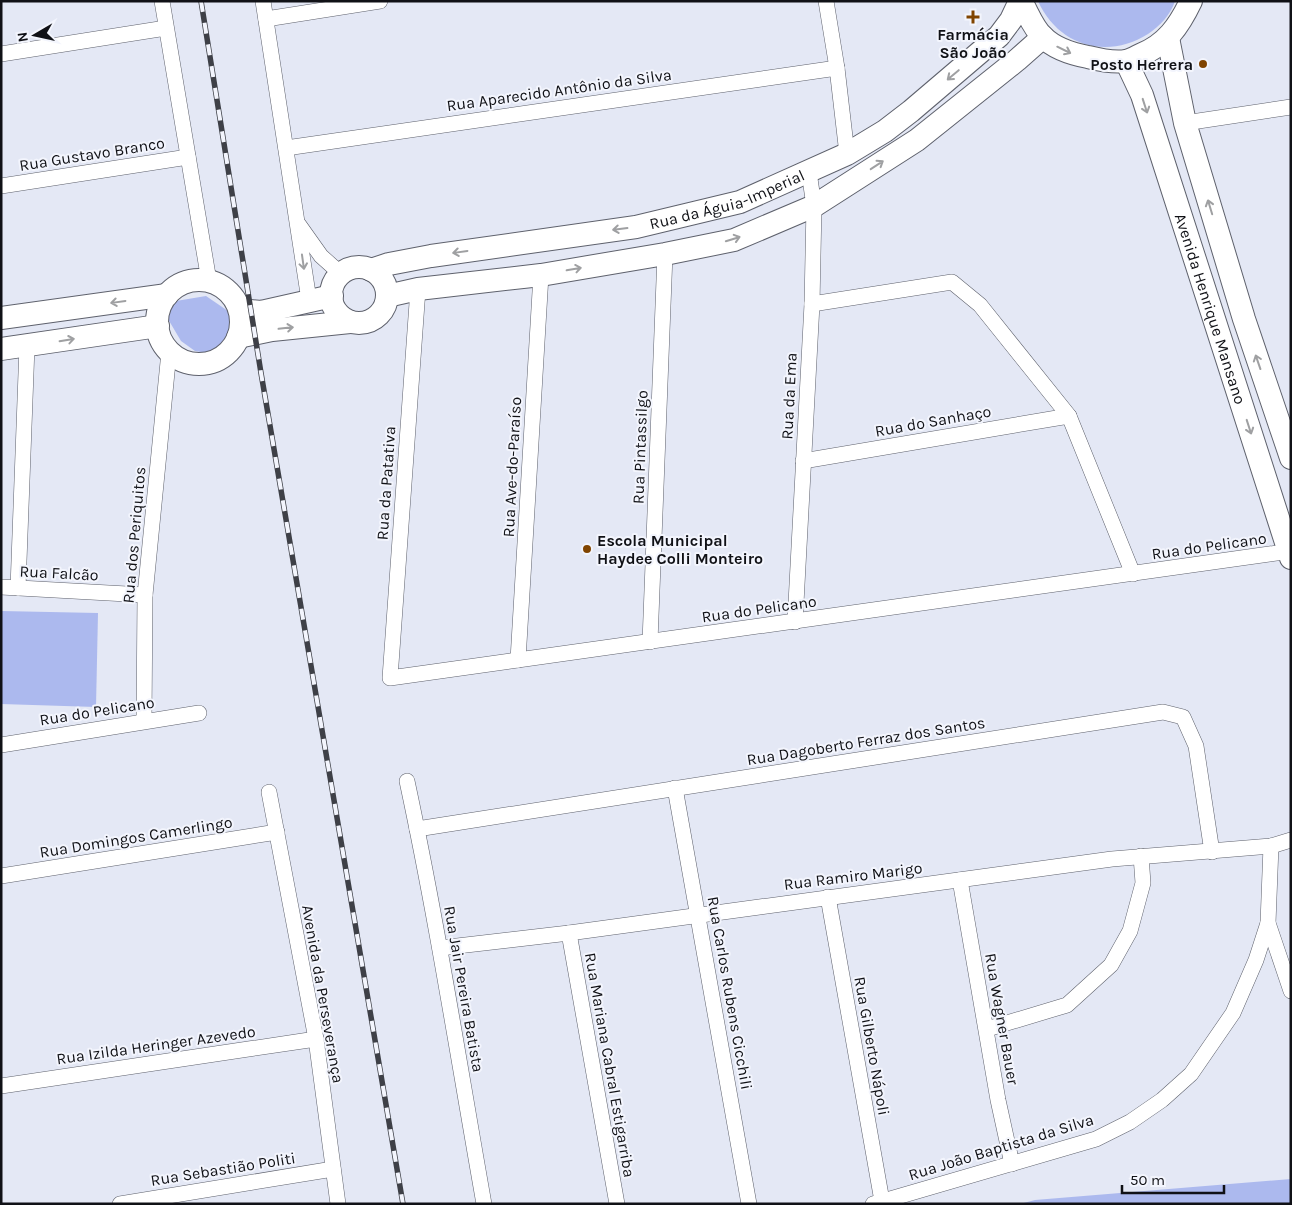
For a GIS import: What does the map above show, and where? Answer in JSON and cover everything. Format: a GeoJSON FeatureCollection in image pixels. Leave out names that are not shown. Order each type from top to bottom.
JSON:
{"type":"FeatureCollection","features":[{"type":"Feature","properties":{"kind":"street"},"geometry":{"type":"LineString","coordinates":[[162,1],[209,281]]}},
{"type":"Feature","properties":{"kind":"street"},"geometry":{"type":"LineString","coordinates":[[263,1],[309,300]]}},
{"type":"Feature","properties":{"kind":"street"},"geometry":{"type":"LineString","coordinates":[[266,19],[380,1]]}},
{"type":"Feature","properties":{"kind":"street"},"geometry":{"type":"LineString","coordinates":[[826,1],[838,68],[847,154]]}},
{"type":"Feature","properties":{"kind":"street"},"geometry":{"type":"LineString","coordinates":[[1021,1],[1043,37],[1073,54],[1107,61],[1126,61],[1150,51],[1168,38],[1183,20],[1191,1]]}},
{"type":"Feature","properties":{"kind":"street","name":"Rua da Águia-Imperial"},"geometry":{"type":"LineString","coordinates":[[371,270],[389,264],[431,256],[636,227],[740,202],[847,154],[884,131],[911,111],[999,36],[1011,20],[1021,1]]}},
{"type":"Feature","properties":{"kind":"street"},"geometry":{"type":"LineString","coordinates":[[1,54],[166,28]]}},
{"type":"Feature","properties":{"kind":"street","name":"Rua da Águia-Imperial"},"geometry":{"type":"LineString","coordinates":[[387,296],[418,289],[541,275],[734,240],[814,206],[917,140],[1043,37]]}},
{"type":"Feature","properties":{"kind":"street","name":"Avenida Henrique Mansano"},"geometry":{"type":"LineString","coordinates":[[1168,38],[1185,123],[1244,319],[1291,458]]}},
{"type":"Feature","properties":{"kind":"street","name":"Avenida Henrique Mansano"},"geometry":{"type":"LineString","coordinates":[[1126,61],[1142,94],[1290,554]]}},
{"type":"Feature","properties":{"kind":"street","name":"Rua Aparecido Antônio da Silva"},"geometry":{"type":"LineString","coordinates":[[286,148],[838,68]]}},
{"type":"Feature","properties":{"kind":"street"},"geometry":{"type":"LineString","coordinates":[[1185,123],[1291,107]]}},
{"type":"Feature","properties":{"kind":"street","name":"Rua Gustavo Branco"},"geometry":{"type":"LineString","coordinates":[[1,186],[188,158]]}},
{"type":"Feature","properties":{"kind":"street","name":"Rua da Ema"},"geometry":{"type":"LineString","coordinates":[[794,622],[812,304],[814,206],[809,172]]}},
{"type":"Feature","properties":{"kind":"street"},"geometry":{"type":"LineString","coordinates":[[298,224],[321,256],[341,274]]}},
{"type":"Feature","properties":{"kind":"street","name":"Rua Pintassilgo"},"geometry":{"type":"LineString","coordinates":[[650,642],[664,254]]}},
{"type":"Feature","properties":{"kind":"street"},"geometry":{"type":"LineString","coordinates":[[238,338],[272,330],[367,322],[375,318],[385,305],[387,296],[383,281],[371,270],[355,268],[341,274],[336,281],[332,296],[337,312],[342,318],[350,322]]}},
{"type":"Feature","properties":{"kind":"street","name":"Rua Ave-do-Paraíso"},"geometry":{"type":"LineString","coordinates":[[518,660],[541,275]]}},
{"type":"Feature","properties":{"kind":"street"},"geometry":{"type":"LineString","coordinates":[[188,281],[209,281],[224,288],[233,297],[240,310],[241,323],[238,338],[232,350],[221,359],[208,364],[193,365],[180,361],[162,344],[158,326],[158,313],[167,295],[176,287],[188,281]]}},
{"type":"Feature","properties":{"kind":"street","name":"Rua do Pelicano"},"geometry":{"type":"LineString","coordinates":[[812,304],[952,282],[980,305],[1069,416],[1133,574]]}},
{"type":"Feature","properties":{"kind":"street","name":"Rua da Patativa"},"geometry":{"type":"LineString","coordinates":[[390,678],[418,289]]}},
{"type":"Feature","properties":{"kind":"street"},"geometry":{"type":"LineString","coordinates":[[1,318],[167,295]]}},
{"type":"Feature","properties":{"kind":"street"},"geometry":{"type":"LineString","coordinates":[[240,310],[261,312],[332,296]]}},
{"type":"Feature","properties":{"kind":"street"},"geometry":{"type":"LineString","coordinates":[[1,349],[158,326]]}},
{"type":"Feature","properties":{"kind":"street"},"geometry":{"type":"LineString","coordinates":[[18,588],[27,346]]}},
{"type":"Feature","properties":{"kind":"street","name":"Rua dos Periquitos"},"geometry":{"type":"LineString","coordinates":[[144,721],[145,595],[169,352]]}},
{"type":"Feature","properties":{"kind":"street","name":"Rua do Sanhaço"},"geometry":{"type":"LineString","coordinates":[[803,461],[1069,416]]}},
{"type":"Feature","properties":{"kind":"street","name":"Rua do Pelicano"},"geometry":{"type":"LineString","coordinates":[[390,678],[1133,574],[1290,554]]}},
{"type":"Feature","properties":{"kind":"street","name":"Rua Falcão"},"geometry":{"type":"LineString","coordinates":[[1,588],[145,595]]}},
{"type":"Feature","properties":{"kind":"street","name":"Rua Dagoberto Ferraz dos Santos"},"geometry":{"type":"LineString","coordinates":[[417,829],[1163,712],[1183,717],[1196,746],[1212,852]]}},
{"type":"Feature","properties":{"kind":"street","name":"Rua do Pelicano"},"geometry":{"type":"LineString","coordinates":[[1,745],[199,713]]}},
{"type":"Feature","properties":{"kind":"street","name":"Rua Jair Pereira Batista"},"geometry":{"type":"LineString","coordinates":[[406,781],[440,948],[484,1204]]}},
{"type":"Feature","properties":{"kind":"street","name":"Rua Carlos Rubens Cicchili"},"geometry":{"type":"LineString","coordinates":[[675,788],[699,914],[749,1204]]}},
{"type":"Feature","properties":{"kind":"street","name":"Avenida da Perseverança"},"geometry":{"type":"LineString","coordinates":[[269,792],[316,1039],[338,1204]]}},
{"type":"Feature","properties":{"kind":"street","name":"Rua Domingos Camerlingo"},"geometry":{"type":"LineString","coordinates":[[1,876],[277,832]]}},
{"type":"Feature","properties":{"kind":"street","name":"Rua Ramiro Marigo"},"geometry":{"type":"LineString","coordinates":[[440,948],[569,933],[1141,856],[1271,846],[1291,840]]}},
{"type":"Feature","properties":{"kind":"street"},"geometry":{"type":"LineString","coordinates":[[1271,846],[1268,923],[1291,991]]}},
{"type":"Feature","properties":{"kind":"street"},"geometry":{"type":"LineString","coordinates":[[987,1029],[1067,1005],[1110,966],[1130,931],[1143,883],[1141,856]]}},
{"type":"Feature","properties":{"kind":"street","name":"Rua Wagner Bauer"},"geometry":{"type":"LineString","coordinates":[[960,880],[998,1100],[1012,1164]]}},
{"type":"Feature","properties":{"kind":"street","name":"Rua Gilberto Nápoli"},"geometry":{"type":"LineString","coordinates":[[828,897],[878,1203]]}},
{"type":"Feature","properties":{"kind":"street","name":"Rua João Baptista da Silva"},"geometry":{"type":"LineString","coordinates":[[878,1203],[1096,1139],[1130,1122],[1162,1100],[1190,1074],[1233,1013],[1256,960],[1268,923]]}},
{"type":"Feature","properties":{"kind":"street","name":"Rua Mariana Cabral Estigarriba"},"geometry":{"type":"LineString","coordinates":[[569,933],[617,1204]]}},
{"type":"Feature","properties":{"kind":"street","name":"Rua Izilda Heringer Azevedo"},"geometry":{"type":"LineString","coordinates":[[1,1086],[316,1039]]}},
{"type":"Feature","properties":{"kind":"street","name":"Rua Sebastião Politi"},"geometry":{"type":"LineString","coordinates":[[120,1204],[333,1170]]}},
{"type":"Feature","properties":{"kind":"shaded area"},"geometry":{"type":"Polygon","coordinates":[[[1038,1],[1175,1],[1171,11],[1148,34],[1132,42],[1100,47],[1085,44],[1071,38],[1058,29],[1038,1]]]}},
{"type":"Feature","properties":{"kind":"shaded area"},"geometry":{"type":"Polygon","coordinates":[[[206,296],[228,311],[236,320],[234,331],[227,347],[213,354],[195,351],[181,341],[168,319],[167,313],[176,301],[206,296]]]}},
{"type":"Feature","properties":{"kind":"shaded area"},"geometry":{"type":"Polygon","coordinates":[[[1,611],[98,613],[96,707],[1,704],[1,611]]]}},
{"type":"Feature","properties":{"kind":"shaded area"},"geometry":{"type":"Polygon","coordinates":[[[1291,1179],[1291,1204],[1020,1204],[1035,1200],[1291,1179]]]}},
{"type":"Feature","properties":{"kind":"railway"},"geometry":{"type":"LineString","coordinates":[[201,1],[261,373],[403,1204]]}},
{"type":"Feature","properties":{"kind":"place","name":"Farmácia São João"},"geometry":{"type":"Point","coordinates":[973,17]}},
{"type":"Feature","properties":{"kind":"place","name":"Posto Herrera"},"geometry":{"type":"Point","coordinates":[1203,64]}},
{"type":"Feature","properties":{"kind":"place","name":"Escola Municipal Haydee Colli Monteiro"},"geometry":{"type":"Point","coordinates":[587,549]}}]}
